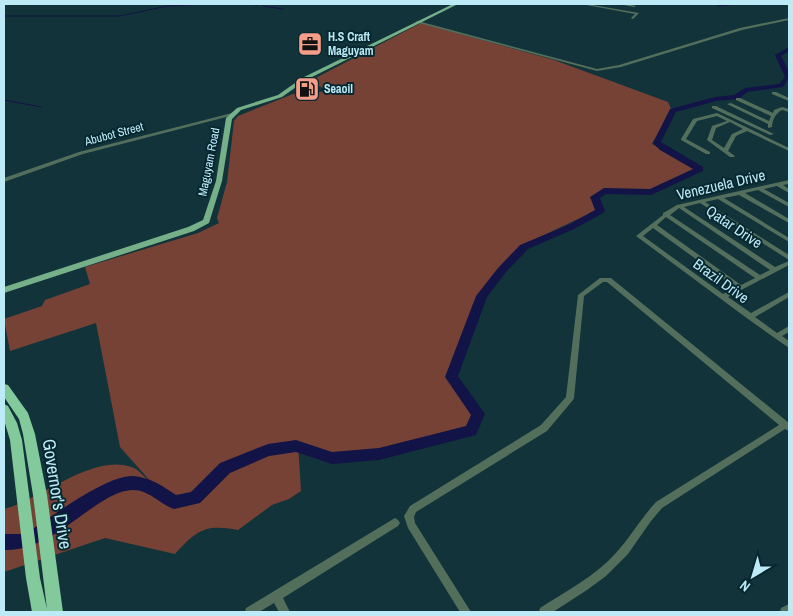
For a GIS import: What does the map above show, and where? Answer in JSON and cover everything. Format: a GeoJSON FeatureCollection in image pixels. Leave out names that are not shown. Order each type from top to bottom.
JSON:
{"type":"FeatureCollection","features":[{"type":"Feature","properties":{"kind":"highway","name":"Governor's Drive"},"geometry":{"type":"LineString","coordinates":[[4,388],[24,417],[29,434],[40,495],[55,612]]}},
{"type":"Feature","properties":{"kind":"highway","name":"Governor's Drive"},"geometry":{"type":"LineString","coordinates":[[4,409],[12,423],[16,440],[33,578],[40,612]]}},
{"type":"Feature","properties":{"kind":"main road","name":"Maguyam Road"},"geometry":{"type":"LineString","coordinates":[[4,290],[191,229],[206,221],[219,181],[229,118],[232,114],[239,109],[280,96],[304,79],[456,4]]}},
{"type":"Feature","properties":{"kind":"street"},"geometry":{"type":"LineString","coordinates":[[583,4],[637,14],[633,18]]}},
{"type":"Feature","properties":{"kind":"street"},"geometry":{"type":"LineString","coordinates":[[621,4],[634,6]]}},
{"type":"Feature","properties":{"kind":"street"},"geometry":{"type":"LineString","coordinates":[[417,22],[597,70],[620,66],[741,29],[789,19]]}},
{"type":"Feature","properties":{"kind":"street"},"geometry":{"type":"LineString","coordinates":[[774,93],[789,100]]}},
{"type":"Feature","properties":{"kind":"street"},"geometry":{"type":"LineString","coordinates":[[738,99],[773,115]]}},
{"type":"Feature","properties":{"kind":"street"},"geometry":{"type":"LineString","coordinates":[[728,104],[770,123]]}},
{"type":"Feature","properties":{"kind":"street"},"geometry":{"type":"LineString","coordinates":[[714,107],[772,134],[770,123],[773,115],[782,108],[789,111]]}},
{"type":"Feature","properties":{"kind":"street","name":"Abubot Street"},"geometry":{"type":"LineString","coordinates":[[4,180],[81,154],[232,114]]}},
{"type":"Feature","properties":{"kind":"street"},"geometry":{"type":"LineString","coordinates":[[708,153],[683,139],[695,120],[717,114],[789,150]]}},
{"type":"Feature","properties":{"kind":"street"},"geometry":{"type":"LineString","coordinates":[[730,121],[714,127],[709,140],[732,156]]}},
{"type":"Feature","properties":{"kind":"street"},"geometry":{"type":"LineString","coordinates":[[726,150],[734,135],[747,129]]}},
{"type":"Feature","properties":{"kind":"street","name":"Venezuela Drive"},"geometry":{"type":"LineString","coordinates":[[639,236],[654,226],[665,214],[679,206],[789,182]]}},
{"type":"Feature","properties":{"kind":"street"},"geometry":{"type":"LineString","coordinates":[[777,184],[789,191]]}},
{"type":"Feature","properties":{"kind":"street"},"geometry":{"type":"LineString","coordinates":[[760,189],[789,205]]}},
{"type":"Feature","properties":{"kind":"street"},"geometry":{"type":"LineString","coordinates":[[740,193],[789,221]]}},
{"type":"Feature","properties":{"kind":"street"},"geometry":{"type":"LineString","coordinates":[[718,197],[789,240]]}},
{"type":"Feature","properties":{"kind":"street"},"geometry":{"type":"LineString","coordinates":[[700,201],[789,258]]}},
{"type":"Feature","properties":{"kind":"street","name":"Qatar Drive"},"geometry":{"type":"LineString","coordinates":[[679,206],[776,270]]}},
{"type":"Feature","properties":{"kind":"street"},"geometry":{"type":"LineString","coordinates":[[665,214],[760,278]]}},
{"type":"Feature","properties":{"kind":"street"},"geometry":{"type":"LineString","coordinates":[[654,226],[741,288]]}},
{"type":"Feature","properties":{"kind":"street","name":"Brazil Drive"},"geometry":{"type":"LineString","coordinates":[[639,236],[789,345]]}},
{"type":"Feature","properties":{"kind":"street"},"geometry":{"type":"LineString","coordinates":[[722,297],[789,263]]}},
{"type":"Feature","properties":{"kind":"street"},"geometry":{"type":"LineString","coordinates":[[466,612],[411,525],[409,516],[413,509],[544,428],[558,414],[570,398],[581,294],[602,280],[610,280],[787,426],[659,505],[648,516],[621,556],[610,567],[544,612]]}},
{"type":"Feature","properties":{"kind":"street"},"geometry":{"type":"LineString","coordinates":[[750,317],[789,294]]}},
{"type":"Feature","properties":{"kind":"street"},"geometry":{"type":"LineString","coordinates":[[776,336],[789,330]]}},
{"type":"Feature","properties":{"kind":"street"},"geometry":{"type":"LineString","coordinates":[[250,612],[395,523]]}},
{"type":"Feature","properties":{"kind":"street"},"geometry":{"type":"LineString","coordinates":[[276,596],[285,612]]}},
{"type":"Feature","properties":{"kind":"street"},"geometry":{"type":"LineString","coordinates":[[785,612],[789,609]]}},
{"type":"Feature","properties":{"kind":"shaded area"},"geometry":{"type":"Polygon","coordinates":[[[421,23],[554,60],[668,102],[671,109],[652,144],[695,169],[649,190],[603,189],[592,197],[597,210],[521,246],[497,273],[480,295],[448,378],[474,414],[469,428],[377,451],[332,455],[298,443],[301,491],[289,499],[272,505],[238,530],[217,528],[202,531],[189,539],[175,554],[105,538],[4,572],[4,509],[19,504],[85,471],[102,466],[118,465],[134,468],[152,483],[120,447],[96,323],[10,351],[4,319],[42,306],[45,300],[90,284],[85,267],[198,233],[219,223],[217,218],[227,182],[234,121],[238,116],[293,94],[331,91],[308,82],[421,23]]]}},
{"type":"Feature","properties":{"kind":"waterway"},"geometry":{"type":"LineString","coordinates":[[4,16],[120,16],[167,6],[207,4]]}},
{"type":"Feature","properties":{"kind":"waterway"},"geometry":{"type":"LineString","coordinates":[[244,4],[258,5]]}},
{"type":"Feature","properties":{"kind":"waterway"},"geometry":{"type":"LineString","coordinates":[[717,6],[740,4]]}},
{"type":"Feature","properties":{"kind":"waterway"},"geometry":{"type":"LineString","coordinates":[[263,6],[283,9]]}},
{"type":"Feature","properties":{"kind":"waterway"},"geometry":{"type":"LineString","coordinates":[[4,542],[20,542],[36,536],[110,488],[133,483],[151,487],[174,502],[195,498],[225,468],[268,450],[296,446],[332,458],[379,454],[471,431],[478,414],[451,377],[482,296],[502,270],[524,247],[571,227],[600,211],[595,197],[604,191],[651,192],[700,169],[657,143],[673,111],[715,99],[736,97],[745,90],[781,86],[788,77],[778,55],[789,49]]}},
{"type":"Feature","properties":{"kind":"waterway"},"geometry":{"type":"LineString","coordinates":[[4,100],[41,107]]}},
{"type":"Feature","properties":{"kind":"place","name":"H.S Craft Maguyam"},"geometry":{"type":"Point","coordinates":[310,44]}},
{"type":"Feature","properties":{"kind":"place","name":"Seaoil"},"geometry":{"type":"Point","coordinates":[307,89]}}]}
